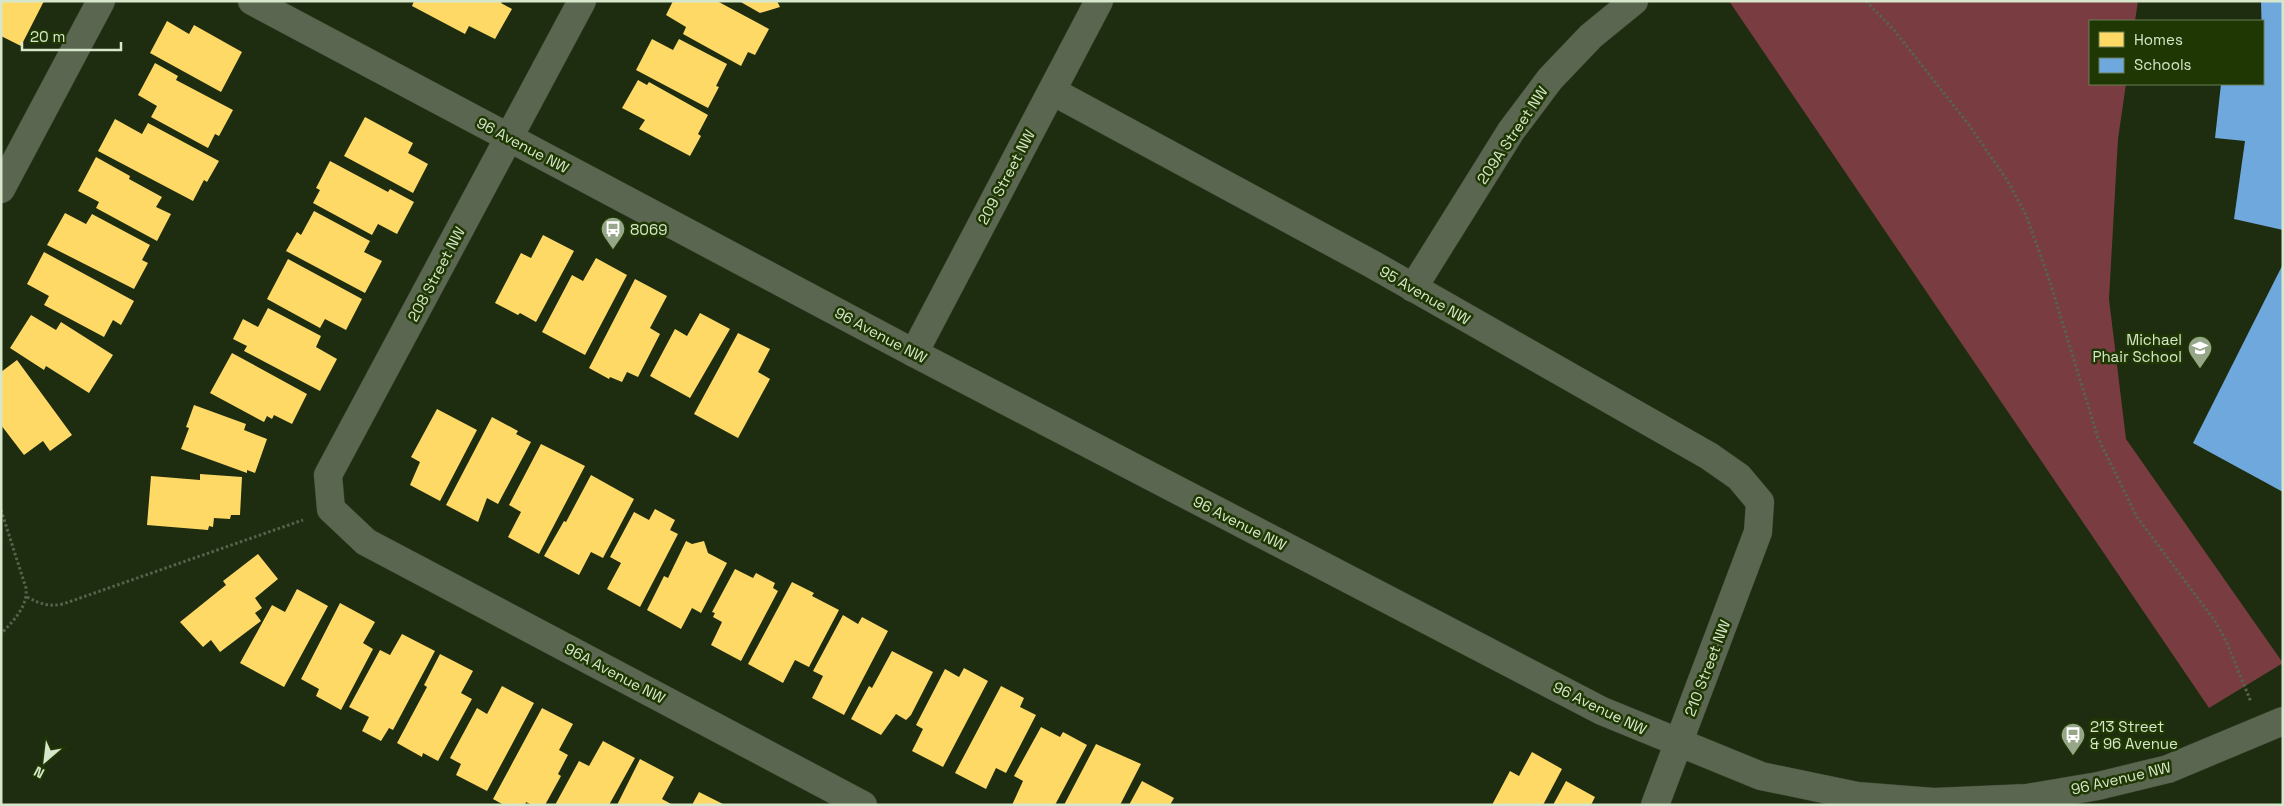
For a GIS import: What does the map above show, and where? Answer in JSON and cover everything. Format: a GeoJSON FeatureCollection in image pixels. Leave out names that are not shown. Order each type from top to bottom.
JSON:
{"type":"FeatureCollection","features":[{"type":"Feature","properties":{"kind":"street"},"geometry":{"type":"LineString","coordinates":[[1,189],[101,1]]}},
{"type":"Feature","properties":{"kind":"street","name":"96 Avenue NW"},"geometry":{"type":"LineString","coordinates":[[252,1],[914,353],[1593,706],[1677,743],[1761,776],[1857,796],[1934,802],[2027,798],[2098,786],[2168,769],[2272,726]]}},
{"type":"Feature","properties":{"kind":"street","name":"208 Street NW"},"geometry":{"type":"LineString","coordinates":[[331,508],[328,475],[582,1]]}},
{"type":"Feature","properties":{"kind":"street","name":"209 Street NW"},"geometry":{"type":"LineString","coordinates":[[914,353],[1099,1]]}},
{"type":"Feature","properties":{"kind":"street","name":"209A Street NW"},"geometry":{"type":"LineString","coordinates":[[1413,288],[1511,131],[1550,79],[1592,36],[1634,1]]}},
{"type":"Feature","properties":{"kind":"street","name":"95 Avenue NW"},"geometry":{"type":"LineString","coordinates":[[1052,91],[1413,288],[1709,456],[1739,477],[1760,502],[1758,532]]}},
{"type":"Feature","properties":{"kind":"street","name":"96A Avenue NW"},"geometry":{"type":"LineString","coordinates":[[331,508],[366,542],[863,805]]}},
{"type":"Feature","properties":{"kind":"street","name":"210 Street NW"},"geometry":{"type":"LineString","coordinates":[[1655,805],[1758,532]]}},
{"type":"Feature","properties":{"kind":"path"},"geometry":{"type":"LineString","coordinates":[[1866,1],[1894,30],[1964,118],[2007,180],[2026,215],[2050,282],[2098,438],[2137,517],[2215,621],[2272,726]]}},
{"type":"Feature","properties":{"kind":"path"},"geometry":{"type":"LineString","coordinates":[[27,598],[43,605],[63,604],[283,529],[331,508]]}},
{"type":"Feature","properties":{"kind":"path"},"geometry":{"type":"LineString","coordinates":[[1,510],[26,588],[27,598],[24,607],[1,634]]}},
{"type":"Feature","properties":{"kind":"shaded area"},"geometry":{"type":"Polygon","coordinates":[[[1729,1],[2138,1],[2135,20],[2089,20],[2089,85],[2126,85],[2118,139],[2109,299],[2126,439],[2283,663],[2209,708],[1729,1]]]}},
{"type":"Feature","properties":{"kind":"building: Homes"},"geometry":{"type":"Polygon","coordinates":[[[1,1],[44,1],[21,46],[1,36],[1,1]]]}},
{"type":"Feature","properties":{"kind":"building: Homes"},"geometry":{"type":"Polygon","coordinates":[[[414,1],[503,1],[501,3],[512,9],[495,39],[469,26],[465,34],[412,6],[414,1]]]}},
{"type":"Feature","properties":{"kind":"building: Homes"},"geometry":{"type":"Polygon","coordinates":[[[673,1],[717,1],[769,29],[755,55],[748,52],[741,66],[683,34],[686,27],[666,15],[673,1]]]}},
{"type":"Feature","properties":{"kind":"building: Homes"},"geometry":{"type":"Polygon","coordinates":[[[739,1],[777,1],[780,7],[760,13],[739,1]]]}},
{"type":"Feature","properties":{"kind":"building: Homes"},"geometry":{"type":"Polygon","coordinates":[[[167,21],[189,34],[194,25],[242,52],[221,92],[150,53],[167,21]]]}},
{"type":"Feature","properties":{"kind":"building: Homes"},"geometry":{"type":"Polygon","coordinates":[[[652,39],[673,50],[679,39],[727,64],[716,86],[719,87],[708,108],[636,70],[652,39]]]}},
{"type":"Feature","properties":{"kind":"building: Homes"},"geometry":{"type":"Polygon","coordinates":[[[155,63],[178,76],[176,80],[233,110],[219,136],[215,134],[208,148],[151,117],[157,106],[138,95],[155,63]]]}},
{"type":"Feature","properties":{"kind":"building: Homes"},"geometry":{"type":"Polygon","coordinates":[[[638,80],[647,85],[649,82],[708,115],[698,134],[701,136],[690,156],[639,129],[645,120],[622,108],[638,80]]]}},
{"type":"Feature","properties":{"kind":"building: Homes"},"geometry":{"type":"Polygon","coordinates":[[[365,117],[413,143],[408,153],[428,164],[413,193],[344,156],[365,117]]]}},
{"type":"Feature","properties":{"kind":"building: Homes"},"geometry":{"type":"Polygon","coordinates":[[[115,119],[142,134],[148,123],[219,161],[207,182],[204,180],[193,201],[98,151],[115,119]]]}},
{"type":"Feature","properties":{"kind":"building: Homes"},"geometry":{"type":"Polygon","coordinates":[[[96,157],[130,176],[129,179],[162,197],[156,207],[171,214],[157,241],[96,208],[99,202],[78,191],[96,157]]]}},
{"type":"Feature","properties":{"kind":"building: Homes"},"geometry":{"type":"Polygon","coordinates":[[[330,161],[388,192],[390,189],[414,202],[397,234],[378,224],[372,235],[313,203],[320,190],[316,188],[330,161]]]}},
{"type":"Feature","properties":{"kind":"building: Homes"},"geometry":{"type":"Polygon","coordinates":[[[314,211],[370,241],[364,252],[382,261],[365,293],[286,251],[297,232],[301,235],[314,211]]]}},
{"type":"Feature","properties":{"kind":"building: Homes"},"geometry":{"type":"Polygon","coordinates":[[[65,213],[86,224],[92,214],[150,245],[142,260],[148,263],[134,289],[47,245],[65,213]]]}},
{"type":"Feature","properties":{"kind":"building: Homes"},"geometry":{"type":"Polygon","coordinates":[[[543,235],[574,251],[536,322],[495,303],[521,253],[531,258],[543,235]]]}},
{"type":"Feature","properties":{"kind":"building: Homes"},"geometry":{"type":"Polygon","coordinates":[[[44,252],[134,301],[121,325],[113,320],[104,337],[44,305],[49,296],[27,284],[44,252]]]}},
{"type":"Feature","properties":{"kind":"building: Homes"},"geometry":{"type":"Polygon","coordinates":[[[596,258],[627,275],[585,355],[542,332],[572,275],[583,281],[596,258]]]}},
{"type":"Feature","properties":{"kind":"building: Homes"},"geometry":{"type":"Polygon","coordinates":[[[288,259],[362,299],[346,330],[325,319],[320,328],[267,299],[288,259]]]}},
{"type":"Feature","properties":{"kind":"building: Homes"},"geometry":{"type":"Polygon","coordinates":[[[635,279],[667,296],[650,328],[660,334],[638,377],[627,372],[622,382],[610,377],[609,379],[589,368],[635,279]]]}},
{"type":"Feature","properties":{"kind":"building: Homes"},"geometry":{"type":"Polygon","coordinates":[[[268,308],[321,336],[316,347],[337,359],[320,391],[244,351],[247,346],[233,339],[243,319],[258,327],[268,308]]]}},
{"type":"Feature","properties":{"kind":"building: Homes"},"geometry":{"type":"Polygon","coordinates":[[[700,313],[730,329],[690,398],[650,376],[675,329],[687,336],[700,313]]]}},
{"type":"Feature","properties":{"kind":"building: Homes"},"geometry":{"type":"Polygon","coordinates":[[[31,315],[56,330],[61,322],[113,355],[89,393],[46,366],[44,370],[10,348],[31,315]]]}},
{"type":"Feature","properties":{"kind":"building: Homes"},"geometry":{"type":"Polygon","coordinates":[[[738,333],[770,349],[758,372],[770,379],[738,438],[694,414],[738,333]]]}},
{"type":"Feature","properties":{"kind":"building: Homes"},"geometry":{"type":"Polygon","coordinates":[[[232,353],[307,394],[292,424],[274,415],[272,419],[267,416],[264,422],[210,393],[232,353]]]}},
{"type":"Feature","properties":{"kind":"building: Homes"},"geometry":{"type":"Polygon","coordinates":[[[17,360],[72,435],[50,451],[43,441],[24,455],[1,425],[1,372],[17,360]]]}},
{"type":"Feature","properties":{"kind":"building: Homes"},"geometry":{"type":"Polygon","coordinates":[[[194,405],[246,424],[244,430],[267,439],[255,473],[247,470],[247,473],[181,449],[189,428],[186,427],[194,405]]]}},
{"type":"Feature","properties":{"kind":"building: Homes"},"geometry":{"type":"Polygon","coordinates":[[[437,409],[477,430],[440,501],[410,485],[420,462],[411,457],[437,409]]]}},
{"type":"Feature","properties":{"kind":"building: Homes"},"geometry":{"type":"Polygon","coordinates":[[[492,417],[518,431],[516,434],[531,442],[498,504],[487,498],[478,522],[446,505],[492,417]]]}},
{"type":"Feature","properties":{"kind":"building: Homes"},"geometry":{"type":"Polygon","coordinates":[[[541,444],[585,466],[539,554],[508,537],[521,512],[509,505],[541,444]]]}},
{"type":"Feature","properties":{"kind":"building: Homes"},"geometry":{"type":"Polygon","coordinates":[[[200,474],[242,477],[240,515],[231,515],[230,519],[214,518],[213,527],[209,526],[208,530],[147,525],[151,476],[200,480],[200,474]]]}},
{"type":"Feature","properties":{"kind":"building: Homes"},"geometry":{"type":"Polygon","coordinates":[[[591,475],[634,499],[603,558],[591,552],[579,575],[544,556],[564,521],[566,522],[591,475]]]}},
{"type":"Feature","properties":{"kind":"building: Homes"},"geometry":{"type":"Polygon","coordinates":[[[655,509],[675,520],[670,530],[678,534],[640,607],[607,589],[621,563],[610,557],[634,512],[649,520],[655,509]]]}},
{"type":"Feature","properties":{"kind":"building: Homes"},"geometry":{"type":"Polygon","coordinates":[[[686,541],[692,544],[704,541],[708,553],[727,563],[701,613],[692,608],[681,629],[647,610],[664,576],[668,578],[686,541]]]}},
{"type":"Feature","properties":{"kind":"building: Homes"},"geometry":{"type":"Polygon","coordinates":[[[258,554],[278,579],[255,598],[262,608],[255,613],[261,621],[220,652],[211,640],[203,647],[180,622],[226,585],[223,581],[258,554]]]}},
{"type":"Feature","properties":{"kind":"building: Homes"},"geometry":{"type":"Polygon","coordinates":[[[735,569],[753,578],[756,573],[775,583],[773,588],[778,591],[741,661],[711,645],[722,622],[713,617],[715,613],[712,612],[735,569]]]}},
{"type":"Feature","properties":{"kind":"building: Homes"},"geometry":{"type":"Polygon","coordinates":[[[792,582],[814,593],[812,596],[839,610],[809,667],[795,660],[783,683],[748,664],[792,582]]]}},
{"type":"Feature","properties":{"kind":"building: Homes"},"geometry":{"type":"Polygon","coordinates":[[[297,589],[328,606],[284,687],[240,663],[272,605],[285,612],[297,589]]]}},
{"type":"Feature","properties":{"kind":"building: Homes"},"geometry":{"type":"Polygon","coordinates":[[[340,603],[375,622],[363,643],[373,649],[341,710],[316,696],[319,689],[301,679],[340,603]]]}},
{"type":"Feature","properties":{"kind":"building: Homes"},"geometry":{"type":"Polygon","coordinates":[[[843,615],[858,624],[862,617],[888,631],[844,715],[812,698],[823,676],[813,671],[843,615]]]}},
{"type":"Feature","properties":{"kind":"building: Homes"},"geometry":{"type":"Polygon","coordinates":[[[402,634],[435,651],[393,730],[389,728],[381,741],[362,731],[369,717],[349,707],[380,650],[390,655],[402,634]]]}},
{"type":"Feature","properties":{"kind":"building: Homes"},"geometry":{"type":"Polygon","coordinates":[[[892,651],[933,672],[911,715],[906,720],[896,714],[881,735],[851,719],[869,686],[872,688],[892,651]]]}},
{"type":"Feature","properties":{"kind":"building: Homes"},"geometry":{"type":"Polygon","coordinates":[[[440,654],[473,671],[461,693],[472,699],[438,761],[423,753],[422,757],[397,743],[427,687],[424,685],[440,654]]]}},
{"type":"Feature","properties":{"kind":"building: Homes"},"geometry":{"type":"Polygon","coordinates":[[[964,668],[988,681],[943,767],[912,751],[923,729],[916,725],[945,669],[959,677],[964,668]]]}},
{"type":"Feature","properties":{"kind":"building: Homes"},"geometry":{"type":"Polygon","coordinates":[[[502,686],[534,703],[487,791],[456,775],[461,764],[450,758],[477,708],[487,714],[502,686]]]}},
{"type":"Feature","properties":{"kind":"building: Homes"},"geometry":{"type":"Polygon","coordinates":[[[1001,686],[1024,698],[1020,707],[1036,715],[1006,773],[996,768],[986,789],[955,773],[1001,686]]]}},
{"type":"Feature","properties":{"kind":"building: Homes"},"geometry":{"type":"Polygon","coordinates":[[[542,708],[573,724],[559,750],[568,755],[558,774],[561,776],[545,805],[532,805],[526,802],[525,805],[504,805],[493,799],[542,708]]]}},
{"type":"Feature","properties":{"kind":"building: Homes"},"geometry":{"type":"Polygon","coordinates":[[[1041,727],[1060,737],[1063,732],[1087,745],[1055,805],[1012,805],[1023,781],[1014,776],[1041,727]]]}},
{"type":"Feature","properties":{"kind":"building: Homes"},"geometry":{"type":"Polygon","coordinates":[[[603,741],[635,758],[609,805],[555,805],[579,761],[589,766],[603,741]]]}},
{"type":"Feature","properties":{"kind":"building: Homes"},"geometry":{"type":"Polygon","coordinates":[[[1096,744],[1141,764],[1120,805],[1064,805],[1096,744]]]}},
{"type":"Feature","properties":{"kind":"building: Homes"},"geometry":{"type":"Polygon","coordinates":[[[1532,752],[1562,769],[1543,805],[1492,805],[1510,771],[1519,776],[1532,752]]]}},
{"type":"Feature","properties":{"kind":"building: Homes"},"geometry":{"type":"Polygon","coordinates":[[[640,759],[674,777],[662,799],[673,805],[617,805],[640,759]]]}},
{"type":"Feature","properties":{"kind":"building: Homes"},"geometry":{"type":"Polygon","coordinates":[[[1142,781],[1174,798],[1170,805],[1129,805],[1142,781]]]}},
{"type":"Feature","properties":{"kind":"building: Homes"},"geometry":{"type":"Polygon","coordinates":[[[1566,781],[1595,797],[1591,805],[1553,805],[1566,781]]]}},
{"type":"Feature","properties":{"kind":"building: Homes"},"geometry":{"type":"Polygon","coordinates":[[[699,792],[725,805],[692,805],[699,792]]]}},
{"type":"Feature","properties":{"kind":"building: Schools"},"geometry":{"type":"Polygon","coordinates":[[[2261,1],[2283,1],[2283,230],[2234,219],[2245,141],[2215,138],[2221,85],[2264,85],[2264,20],[2261,20],[2261,1]]]}},
{"type":"Feature","properties":{"kind":"building: Schools"},"geometry":{"type":"Polygon","coordinates":[[[2283,264],[2283,492],[2193,443],[2283,264]]]}},
{"type":"Feature","properties":{"kind":"place","name":"8069"},"geometry":{"type":"Point","coordinates":[613,250]}},
{"type":"Feature","properties":{"kind":"place","name":"Michael Phair School"},"geometry":{"type":"Point","coordinates":[2200,369]}},
{"type":"Feature","properties":{"kind":"place","name":"213 Street & 96 Avenue"},"geometry":{"type":"Point","coordinates":[2073,756]}}]}
